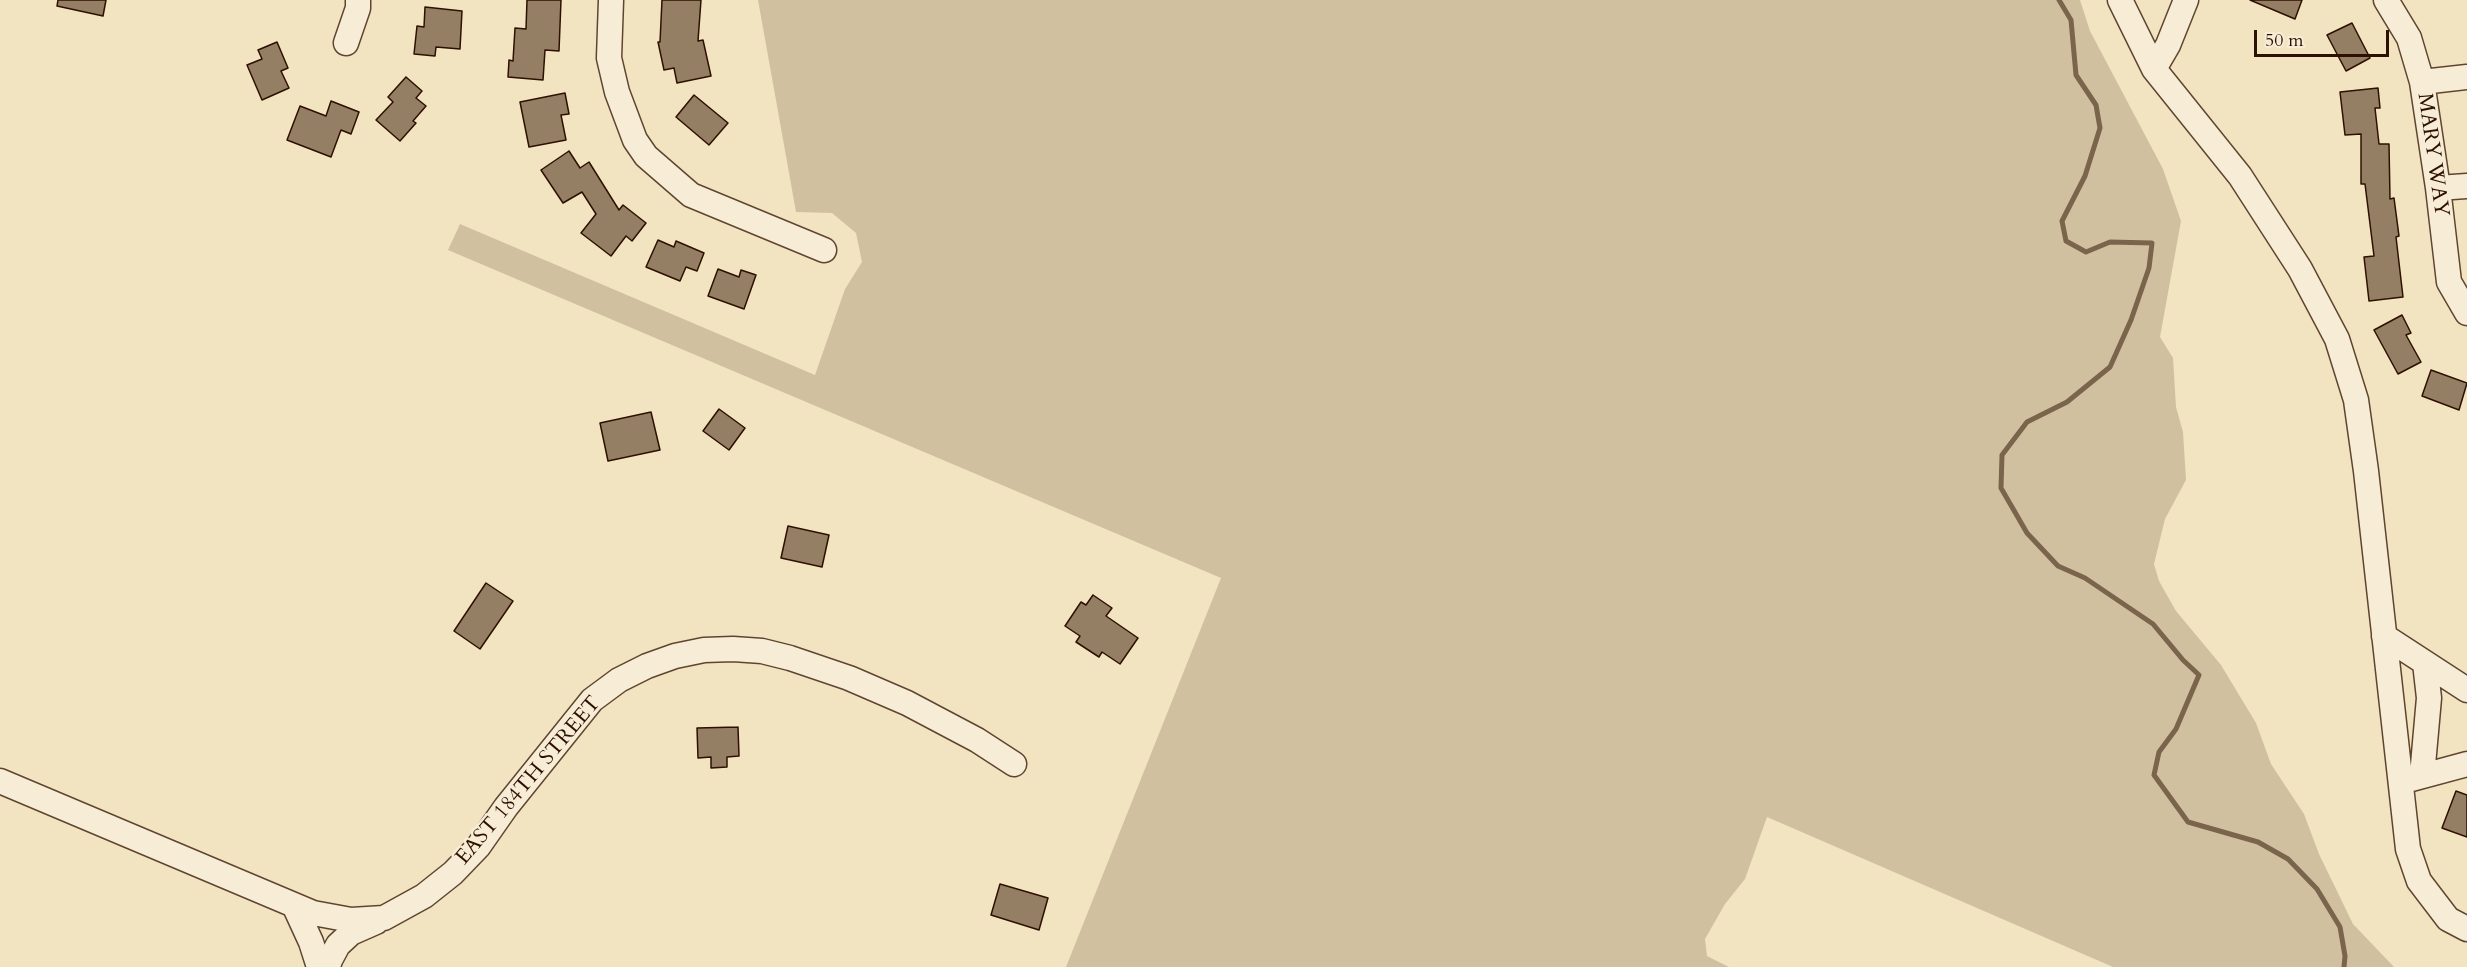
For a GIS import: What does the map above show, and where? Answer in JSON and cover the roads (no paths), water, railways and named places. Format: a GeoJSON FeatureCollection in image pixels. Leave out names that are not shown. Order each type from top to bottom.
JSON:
{"type":"FeatureCollection","features":[{"type":"Feature","properties":{"kind":"street"},"geometry":{"type":"LineString","coordinates":[[346,43],[358,8],[358,0]]}},
{"type":"Feature","properties":{"kind":"street"},"geometry":{"type":"LineString","coordinates":[[611,0],[609,58],[616,92],[635,140],[646,156],[691,195],[824,250]]}},
{"type":"Feature","properties":{"kind":"street"},"geometry":{"type":"LineString","coordinates":[[2120,0],[2154,69],[2240,176],[2300,269],[2337,339],[2356,399],[2384,636],[2411,779]]}},
{"type":"Feature","properties":{"kind":"street"},"geometry":{"type":"LineString","coordinates":[[2154,69],[2168,45],[2186,0]]}},
{"type":"Feature","properties":{"kind":"street","name":"MARY WAY"},"geometry":{"type":"LineString","coordinates":[[2386,0],[2409,38],[2422,82],[2449,282],[2467,313]]}},
{"type":"Feature","properties":{"kind":"street"},"geometry":{"type":"LineString","coordinates":[[2422,82],[2467,77]]}},
{"type":"Feature","properties":{"kind":"street"},"geometry":{"type":"LineString","coordinates":[[2438,188],[2467,186]]}},
{"type":"Feature","properties":{"kind":"street"},"geometry":{"type":"LineString","coordinates":[[2384,636],[2467,690]]}},
{"type":"Feature","properties":{"kind":"street","name":"EAST 184TH STREET"},"geometry":{"type":"LineString","coordinates":[[328,967],[338,945],[351,933],[424,896],[453,873],[478,847],[506,807],[592,700],[619,680],[647,666],[675,656],[704,650],[733,649],[762,651],[790,658],[849,678],[907,703],[977,740],[1014,764]]}},
{"type":"Feature","properties":{"kind":"street"},"geometry":{"type":"LineString","coordinates":[[2426,663],[2429,698],[2411,779],[2408,849],[2419,881],[2448,919],[2467,929]]}},
{"type":"Feature","properties":{"kind":"street"},"geometry":{"type":"LineString","coordinates":[[2411,779],[2467,764]]}},
{"type":"Feature","properties":{"kind":"street","name":"EAST 184TH STREET"},"geometry":{"type":"LineString","coordinates":[[0,781],[294,905],[339,919],[384,918]]}},
{"type":"Feature","properties":{"kind":"street"},"geometry":{"type":"LineString","coordinates":[[294,905],[312,942],[319,967]]}},
{"type":"Feature","properties":{"kind":"waterway"},"geometry":{"type":"LineString","coordinates":[[2059,0],[2071,20],[2076,75],[2096,105],[2100,128],[2085,176],[2062,221],[2066,241],[2086,252],[2110,242],[2152,243],[2149,268],[2131,320],[2110,367],[2067,402],[2027,422],[2002,455],[2001,488],[2027,533],[2058,566],[2085,578],[2153,624],[2183,660],[2199,675],[2176,729],[2159,752],[2154,775],[2188,822],[2258,842],[2288,859],[2317,889],[2340,927],[2345,956],[2344,967]]}}]}
